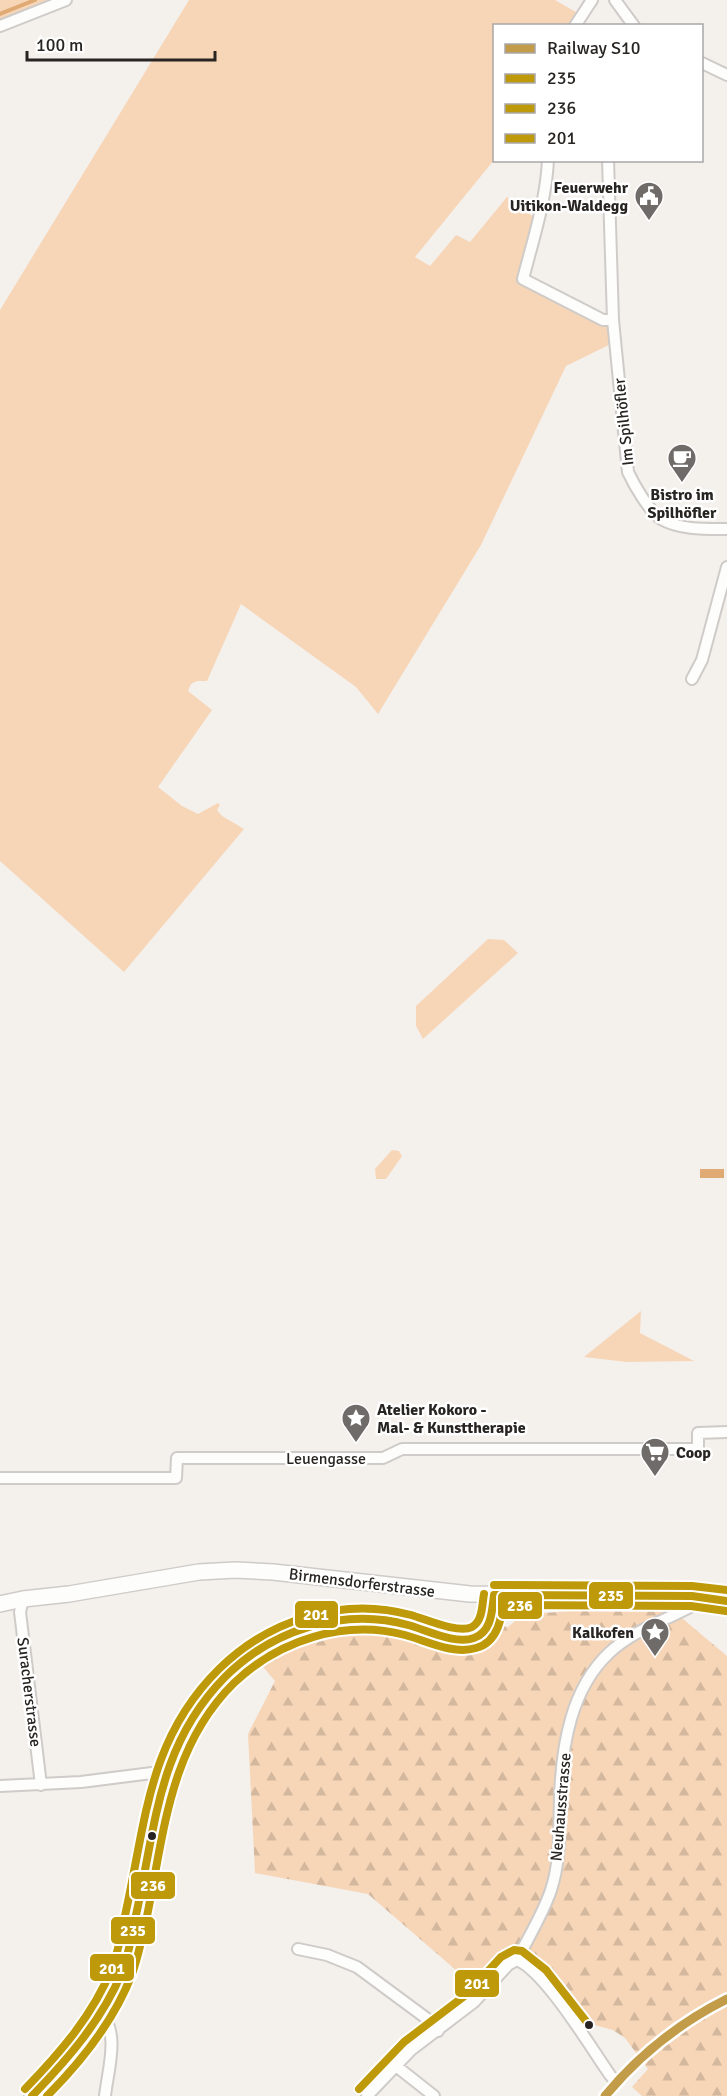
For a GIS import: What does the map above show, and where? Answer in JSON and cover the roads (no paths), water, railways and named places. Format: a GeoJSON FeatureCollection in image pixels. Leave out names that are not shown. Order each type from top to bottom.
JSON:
{"type":"FeatureCollection","features":[{"type":"Feature","properties":{"kind":"main road","name":"Birmensdorferstrasse"},"geometry":{"type":"LineString","coordinates":[[0,1604],[199,1572],[235,1570],[273,1572],[438,1592],[494,1595],[692,1596],[727,1601]]}},
{"type":"Feature","properties":{"kind":"main road"},"geometry":{"type":"LineString","coordinates":[[32,2096],[71,2055],[101,2012],[126,1961],[164,1777],[182,1738],[210,1694],[239,1664],[266,1645],[313,1626],[364,1619],[398,1622],[459,1638],[472,1639],[481,1634],[490,1623],[494,1595]]}},
{"type":"Feature","properties":{"kind":"street"},"geometry":{"type":"LineString","coordinates":[[0,26],[66,0]]}},
{"type":"Feature","properties":{"kind":"street"},"geometry":{"type":"LineString","coordinates":[[576,24],[592,0]]}},
{"type":"Feature","properties":{"kind":"street"},"geometry":{"type":"LineString","coordinates":[[615,0],[633,24]]}},
{"type":"Feature","properties":{"kind":"street"},"geometry":{"type":"LineString","coordinates":[[703,63],[727,75]]}},
{"type":"Feature","properties":{"kind":"street"},"geometry":{"type":"LineString","coordinates":[[548,162],[541,210],[523,279],[603,320],[613,320]]}},
{"type":"Feature","properties":{"kind":"street","name":"Im Spilhöfler"},"geometry":{"type":"LineString","coordinates":[[608,162],[613,320],[628,472],[636,490],[660,518],[697,529],[727,529]]}},
{"type":"Feature","properties":{"kind":"street"},"geometry":{"type":"LineString","coordinates":[[692,680],[702,660],[727,567]]}},
{"type":"Feature","properties":{"kind":"street","name":"Leuengasse"},"geometry":{"type":"LineString","coordinates":[[0,1478],[176,1478],[177,1458],[383,1458],[402,1449],[698,1449],[698,1433],[727,1432]]}},
{"type":"Feature","properties":{"kind":"street","name":"Neuhausstrasse"},"geometry":{"type":"LineString","coordinates":[[367,2096],[411,2050],[474,2002],[508,1965],[517,1960],[550,1891],[559,1848],[562,1768],[577,1698],[591,1673],[610,1652],[633,1635],[688,1608],[692,1596]]}},
{"type":"Feature","properties":{"kind":"street","name":"Suracherstrasse"},"geometry":{"type":"LineString","coordinates":[[23,1599],[20,1612],[41,1785]]}},
{"type":"Feature","properties":{"kind":"street"},"geometry":{"type":"LineString","coordinates":[[0,1786],[41,1785],[152,1773],[164,1777]]}},
{"type":"Feature","properties":{"kind":"street"},"geometry":{"type":"LineString","coordinates":[[298,1949],[327,1955],[357,1967],[426,2018],[438,2031]]}},
{"type":"Feature","properties":{"kind":"street"},"geometry":{"type":"LineString","coordinates":[[517,1960],[526,1964],[549,1990],[616,2082]]}},
{"type":"Feature","properties":{"kind":"street"},"geometry":{"type":"LineString","coordinates":[[101,2012],[107,2019],[112,2034],[105,2096]]}},
{"type":"Feature","properties":{"kind":"street"},"geometry":{"type":"LineString","coordinates":[[396,2066],[434,2096]]}},
{"type":"Feature","properties":{"kind":"waterway"},"geometry":{"type":"LineString","coordinates":[[0,14],[35,0]]}},
{"type":"Feature","properties":{"kind":"rail line","name":"S10"},"geometry":{"type":"LineString","coordinates":[[605,2096],[632,2067],[676,2029],[727,1999]]}},
{"type":"Feature","properties":{"kind":"place","name":"Feuerwehr Uitikon-Waldegg"},"geometry":{"type":"Point","coordinates":[649,222]}},
{"type":"Feature","properties":{"kind":"place","name":"Bistro im Spilhöfler"},"geometry":{"type":"Point","coordinates":[682,484]}},
{"type":"Feature","properties":{"kind":"place","name":"Atelier Kokoro - Mal- & Kunsttherapie"},"geometry":{"type":"Point","coordinates":[356,1444]}},
{"type":"Feature","properties":{"kind":"place","name":"Coop"},"geometry":{"type":"Point","coordinates":[655,1478]}},
{"type":"Feature","properties":{"kind":"place","name":"Kalkofen"},"geometry":{"type":"Point","coordinates":[655,1658]}}]}
